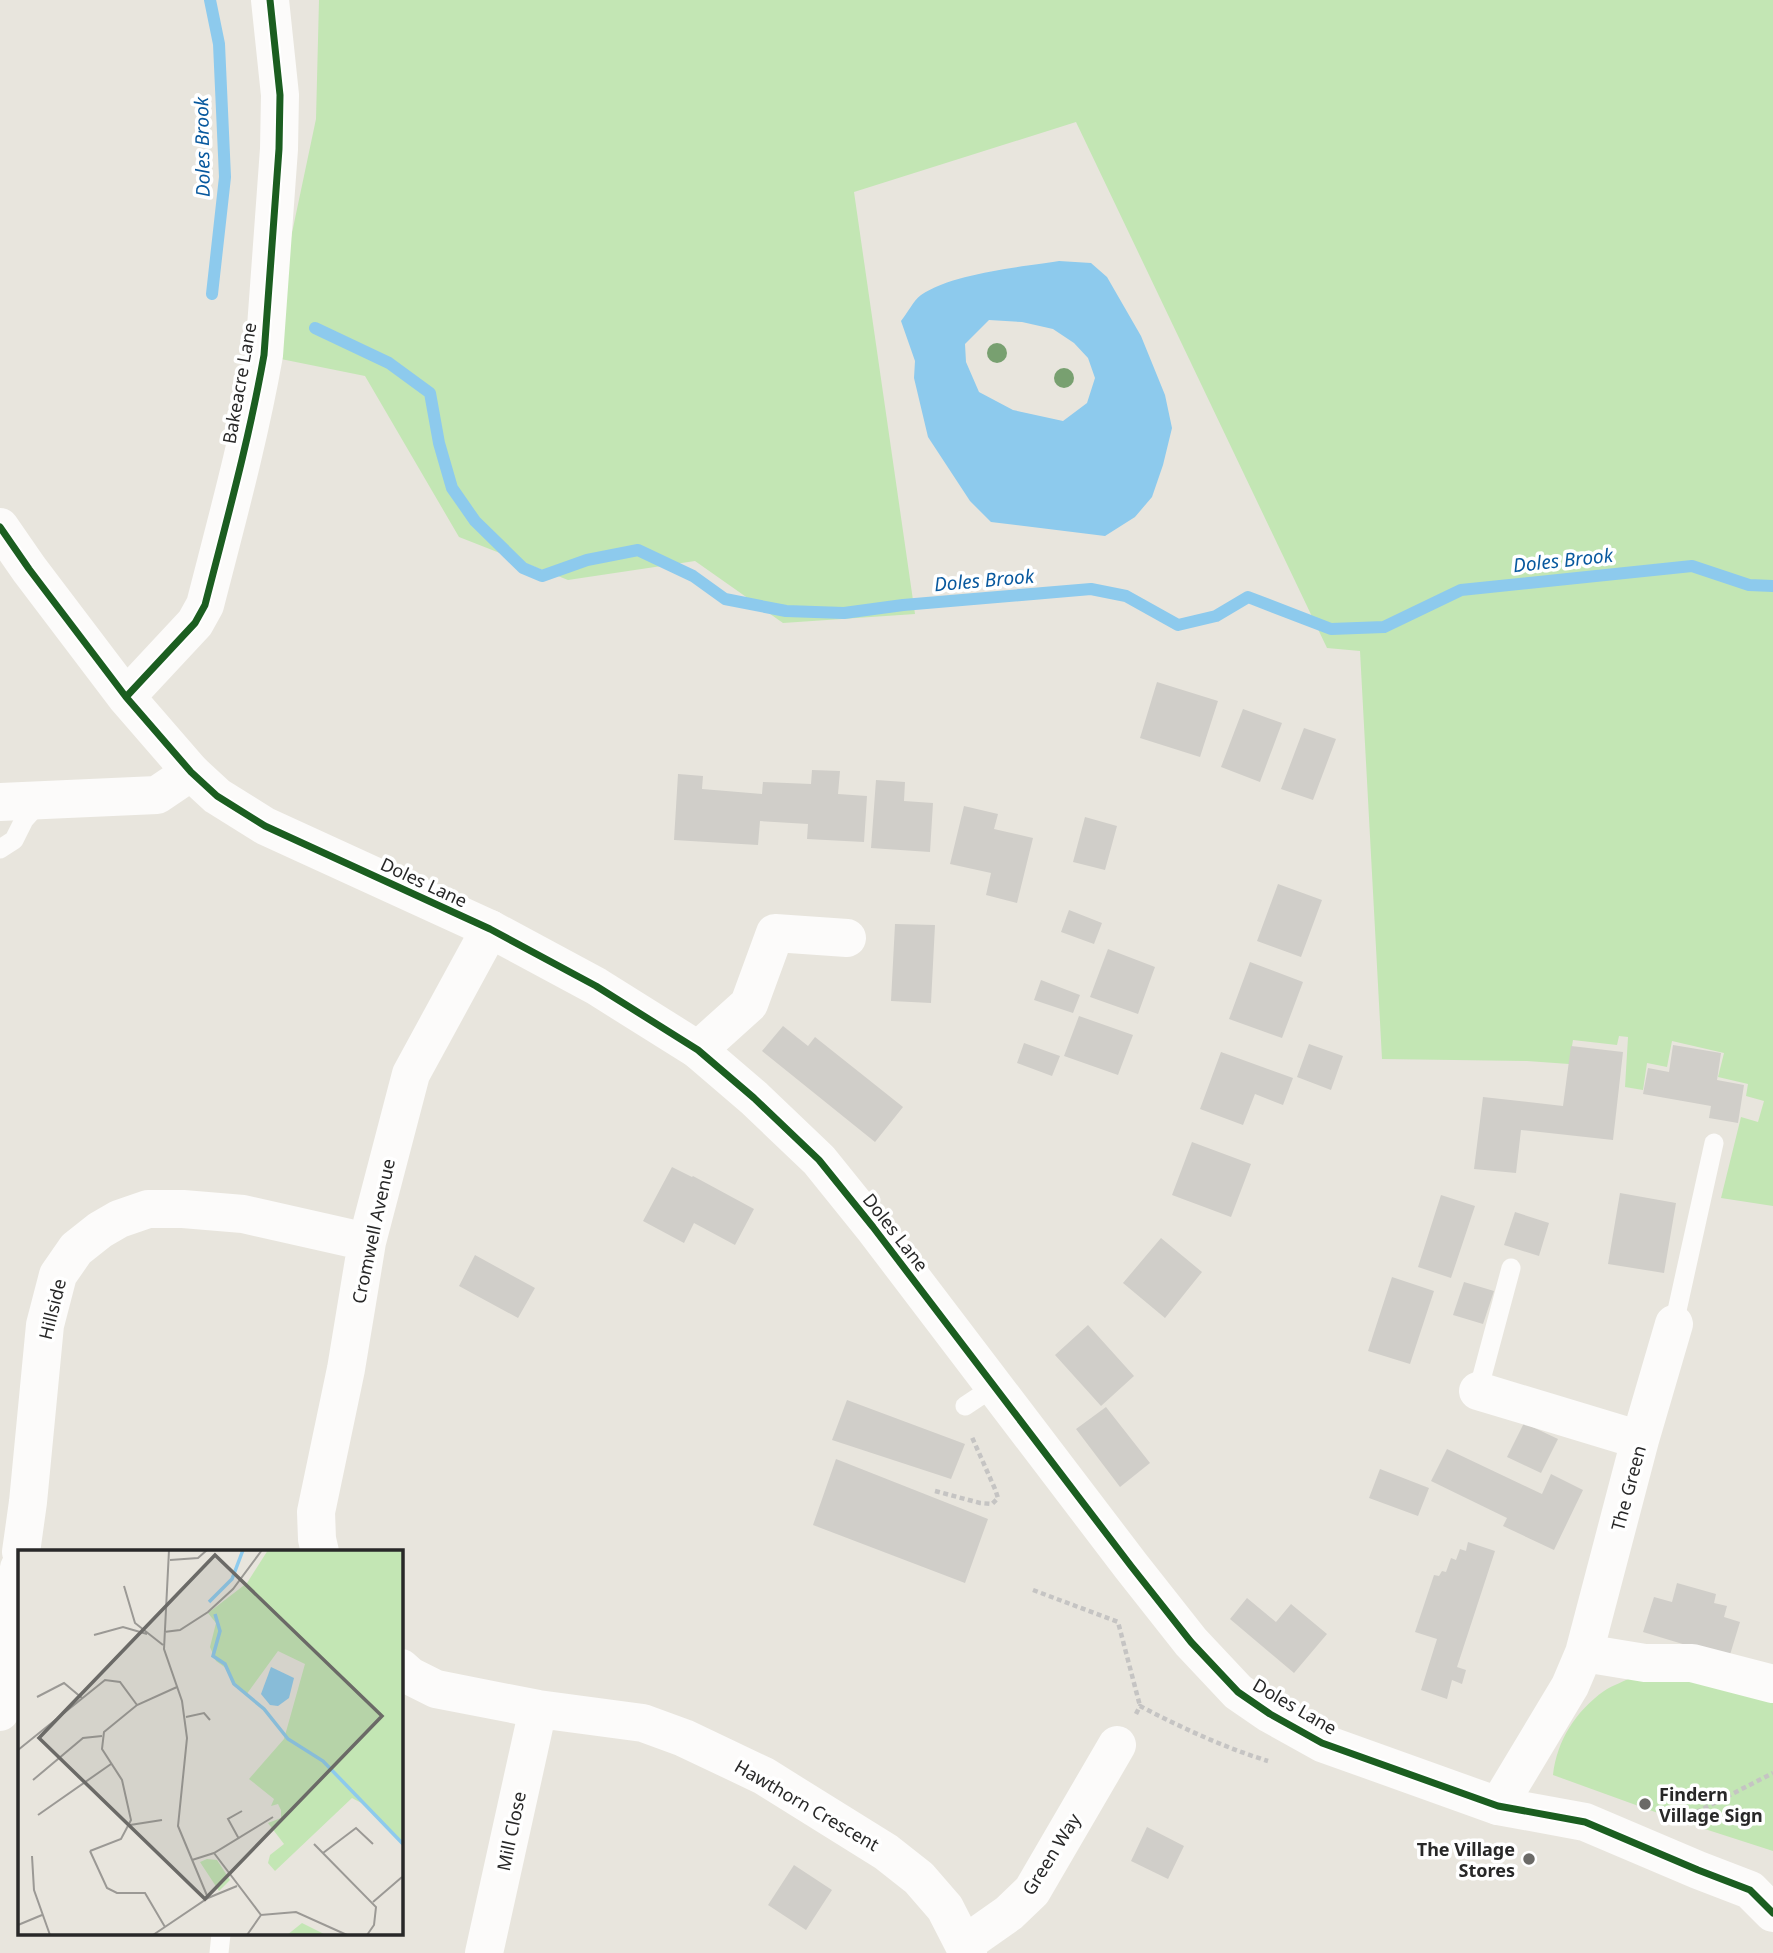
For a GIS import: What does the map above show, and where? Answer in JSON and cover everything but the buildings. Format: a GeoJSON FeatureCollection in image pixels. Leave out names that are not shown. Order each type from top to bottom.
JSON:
{"type":"FeatureCollection","features":[{"type":"Feature","properties":{"kind":"street","name":"Bakeacre Lane"},"geometry":{"type":"LineString","coordinates":[[126,697],[195,623],[205,605],[240,472],[259,383],[264,355],[279,149],[280,96],[270,0]]}},
{"type":"Feature","properties":{"kind":"street","name":"Doles Lane"},"geometry":{"type":"LineString","coordinates":[[0,527],[126,697],[191,772],[217,796],[265,826],[490,929],[596,986],[698,1050],[754,1098],[819,1160],[873,1227],[980,1396],[1131,1566],[1191,1642],[1238,1692],[1270,1714],[1322,1742],[1498,1806],[1585,1822],[1750,1890],[1773,1913]]}},
{"type":"Feature","properties":{"kind":"street"},"geometry":{"type":"LineString","coordinates":[[0,802],[157,795],[191,772]]}},
{"type":"Feature","properties":{"kind":"street","name":"Cromwell Avenue"},"geometry":{"type":"LineString","coordinates":[[320,1550],[316,1513],[346,1369],[367,1242],[411,1074],[490,929]]}},
{"type":"Feature","properties":{"kind":"street"},"geometry":{"type":"LineString","coordinates":[[698,1050],[748,1004],[775,933],[847,938]]}},
{"type":"Feature","properties":{"kind":"street","name":"Hillside"},"geometry":{"type":"LineString","coordinates":[[21,1550],[14,1501],[45,1325],[58,1275],[76,1249],[119,1219],[148,1209],[243,1214],[367,1242]]}},
{"type":"Feature","properties":{"kind":"street","name":"The Green"},"geometry":{"type":"LineString","coordinates":[[1498,1806],[1570,1686],[1584,1653],[1640,1440],[1674,1324]]}},
{"type":"Feature","properties":{"kind":"street"},"geometry":{"type":"LineString","coordinates":[[1478,1391],[1640,1440]]}},
{"type":"Feature","properties":{"kind":"street"},"geometry":{"type":"LineString","coordinates":[[0,1712],[18,1577]]}},
{"type":"Feature","properties":{"kind":"street"},"geometry":{"type":"LineString","coordinates":[[1584,1653],[1645,1663],[1692,1663],[1773,1684]]}},
{"type":"Feature","properties":{"kind":"street","name":"Hawthorn Crescent"},"geometry":{"type":"LineString","coordinates":[[402,1669],[436,1689],[538,1709],[643,1723],[684,1738],[764,1776],[886,1852],[919,1878],[945,1908],[966,1948]]}},
{"type":"Feature","properties":{"kind":"street","name":"Mill Close"},"geometry":{"type":"LineString","coordinates":[[484,1953],[538,1709]]}},
{"type":"Feature","properties":{"kind":"street","name":"Green Way"},"geometry":{"type":"LineString","coordinates":[[966,1948],[1032,1891],[1117,1745]]}},
{"type":"Feature","properties":{"kind":"lane"},"geometry":{"type":"LineString","coordinates":[[0,849],[13,840],[24,820],[42,800]]}},
{"type":"Feature","properties":{"kind":"lane"},"geometry":{"type":"LineString","coordinates":[[1674,1324],[1714,1143]]}},
{"type":"Feature","properties":{"kind":"lane"},"geometry":{"type":"LineString","coordinates":[[1478,1391],[1511,1268]]}},
{"type":"Feature","properties":{"kind":"path"},"geometry":{"type":"LineString","coordinates":[[935,1491],[980,1503],[992,1504],[998,1498],[971,1435],[980,1396]]}},
{"type":"Feature","properties":{"kind":"path"},"geometry":{"type":"LineString","coordinates":[[1033,1590],[1118,1622],[1140,1706],[1117,1745]]}},
{"type":"Feature","properties":{"kind":"path"},"geometry":{"type":"LineString","coordinates":[[1140,1706],[1186,1730],[1272,1763]]}},
{"type":"Feature","properties":{"kind":"path"},"geometry":{"type":"LineString","coordinates":[[1663,1855],[1680,1821],[1773,1773]]}},
{"type":"Feature","properties":{"kind":"green space"},"geometry":{"type":"Polygon","coordinates":[[[319,0],[1773,0],[1773,1206],[1721,1198],[1741,1117],[1758,1122],[1764,1101],[1746,1096],[1748,1084],[1718,1077],[1724,1053],[1672,1041],[1667,1067],[1647,1063],[1643,1090],[1625,1087],[1628,1037],[1619,1036],[1617,1045],[1573,1040],[1569,1064],[1382,1059],[1360,651],[1327,648],[1076,122],[854,192],[915,614],[783,623],[695,561],[568,580],[459,537],[365,376],[266,356],[316,119],[319,0]]]}},
{"type":"Feature","properties":{"kind":"green space"},"geometry":{"type":"Polygon","coordinates":[[[1635,1676],[1699,1682],[1773,1701],[1773,1851],[1553,1775],[1559,1750],[1569,1727],[1577,1717],[1604,1691],[1635,1676]]]}},
{"type":"Feature","properties":{"kind":"water"},"geometry":{"type":"Polygon","coordinates":[[[1059,261],[1091,263],[1107,277],[1141,336],[1165,395],[1172,428],[1152,497],[1135,517],[1105,536],[991,522],[970,501],[928,437],[914,378],[915,361],[901,321],[921,295],[935,287],[969,276],[1059,261]],[[989,320],[965,344],[966,362],[979,392],[1013,410],[1063,421],[1087,403],[1095,378],[1088,358],[1074,343],[1053,329],[1022,322],[989,320]]]}},
{"type":"Feature","properties":{"kind":"waterway","name":"Doles Brook"},"geometry":{"type":"LineString","coordinates":[[210,0],[219,44],[225,177],[212,294]]}},
{"type":"Feature","properties":{"kind":"waterway","name":"Doles Brook"},"geometry":{"type":"LineString","coordinates":[[315,328],[389,363],[430,393],[439,443],[452,488],[475,521],[523,568],[542,576],[587,560],[638,550],[693,576],[725,599],[786,611],[844,613],[903,605],[1091,589],[1126,596],[1178,625],[1216,616],[1248,597],[1331,629],[1384,627],[1461,590],[1692,566],[1749,585],[1773,586]]}},
{"type":"Feature","properties":{"kind":"cycle path"},"geometry":{"type":"LineString","coordinates":[[126,697],[195,623],[205,605],[258,387],[264,355],[279,149],[280,95],[270,0]]}},
{"type":"Feature","properties":{"kind":"cycle path"},"geometry":{"type":"LineString","coordinates":[[0,527],[126,697],[191,772],[217,796],[265,826],[490,929],[596,986],[698,1050],[754,1098],[819,1160],[1131,1566],[1191,1642],[1238,1692],[1270,1714],[1322,1743],[1498,1806],[1585,1822],[1750,1890],[1773,1913]]}},
{"type":"Feature","properties":{"kind":"place","name":"Findern Village Sign"},"geometry":{"type":"Point","coordinates":[1645,1804]}},
{"type":"Feature","properties":{"kind":"place","name":"The Village Stores"},"geometry":{"type":"Point","coordinates":[1529,1859]}}]}
